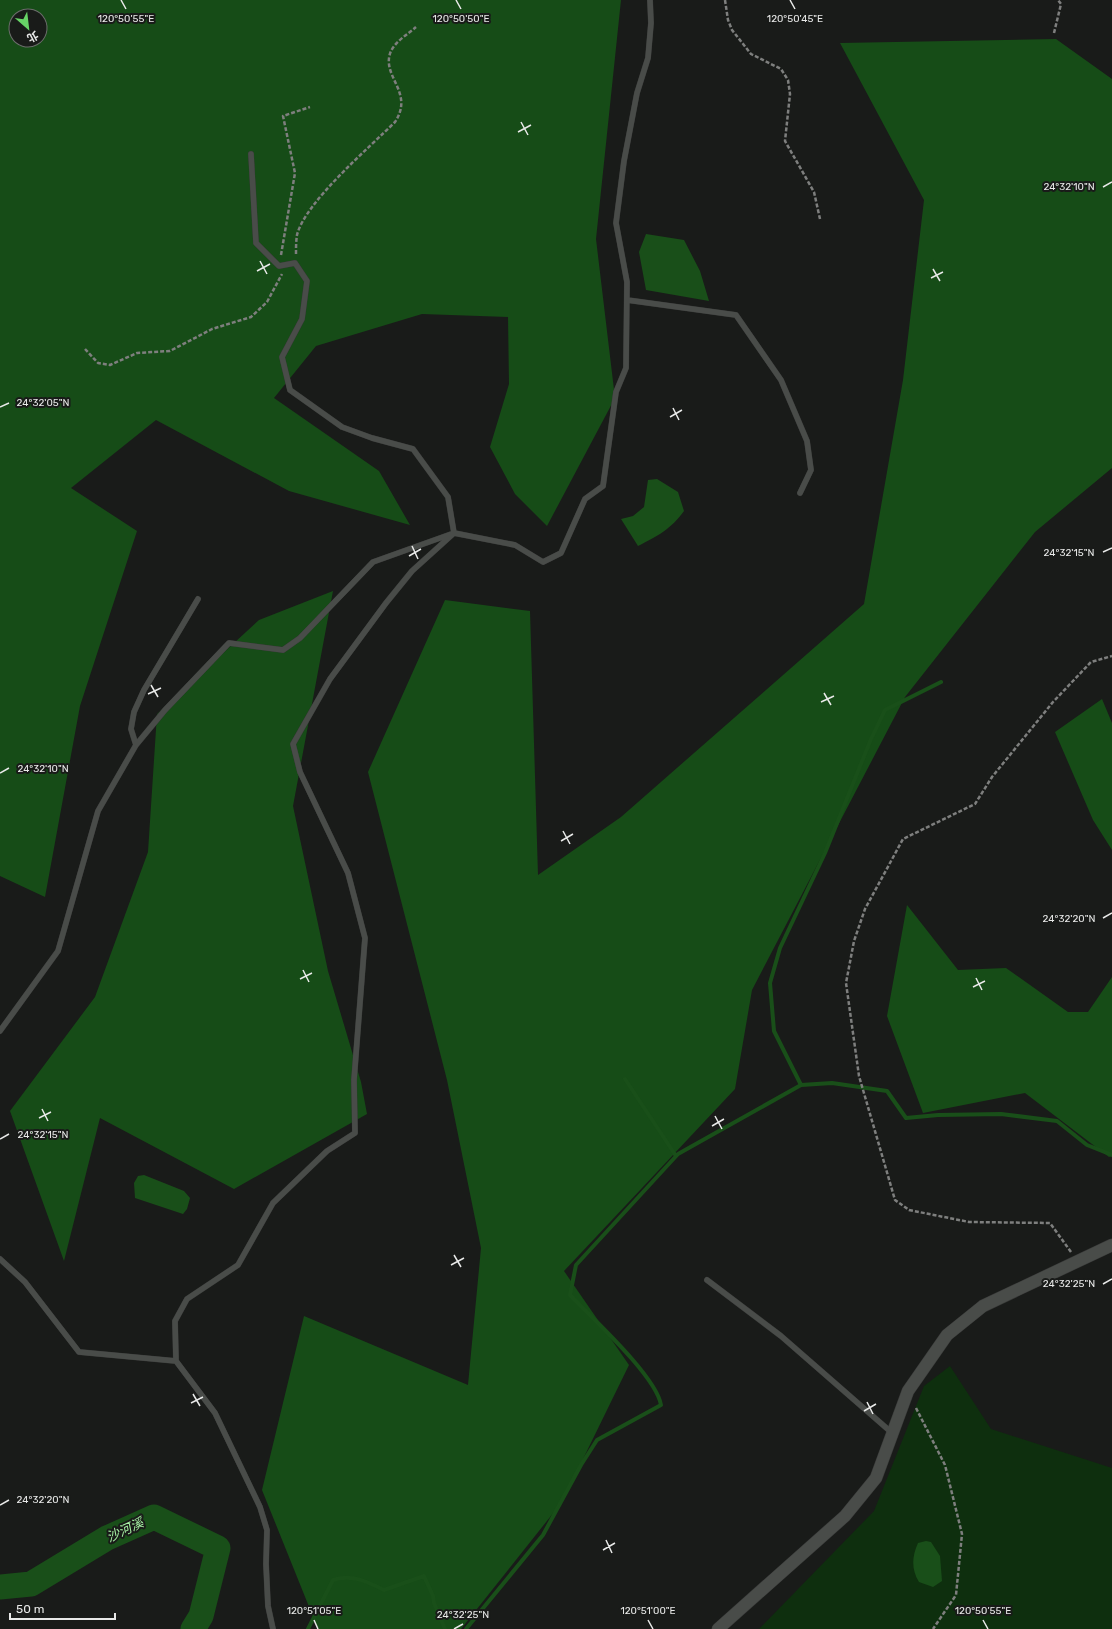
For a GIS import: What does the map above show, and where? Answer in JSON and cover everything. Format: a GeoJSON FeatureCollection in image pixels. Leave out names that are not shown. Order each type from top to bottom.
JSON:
{"type":"FeatureCollection","features":[{"type":"Feature","properties":{"kind":"street"},"geometry":{"type":"LineString","coordinates":[[718,1629],[845,1516],[876,1478],[908,1392],[946,1335],[983,1306],[1077,1260],[1112,1245]]}},
{"type":"Feature","properties":{"kind":"lane"},"geometry":{"type":"LineString","coordinates":[[0,1031],[58,951],[98,811],[136,745],[165,710],[229,643],[283,650],[300,638],[372,562],[454,533],[515,545],[543,562],[561,553],[585,499],[603,486],[616,392],[626,368],[627,282],[616,223],[624,161],[637,94],[648,58],[651,23],[650,0]]}},
{"type":"Feature","properties":{"kind":"lane"},"geometry":{"type":"LineString","coordinates":[[251,154],[256,243],[279,266],[295,263],[307,281],[302,319],[282,357],[290,390],[342,427],[372,438],[413,449],[448,497],[454,533]]}},
{"type":"Feature","properties":{"kind":"lane"},"geometry":{"type":"LineString","coordinates":[[627,300],[736,315],[780,380],[807,441],[811,470],[800,493]]}},
{"type":"Feature","properties":{"kind":"lane"},"geometry":{"type":"LineString","coordinates":[[273,1629],[268,1606],[266,1564],[267,1530],[260,1507],[215,1413],[176,1361],[175,1321],[187,1299],[238,1265],[273,1203],[327,1151],[355,1133],[354,1080],[365,938],[348,873],[300,772],[293,744],[330,678],[386,603],[412,571],[454,533]]}},
{"type":"Feature","properties":{"kind":"lane"},"geometry":{"type":"LineString","coordinates":[[136,745],[131,730],[134,712],[144,690],[198,599]]}},
{"type":"Feature","properties":{"kind":"lane"},"geometry":{"type":"LineString","coordinates":[[0,1259],[25,1282],[79,1352],[176,1361]]}},
{"type":"Feature","properties":{"kind":"lane"},"geometry":{"type":"LineString","coordinates":[[707,1280],[781,1336],[892,1432]]}},
{"type":"Feature","properties":{"kind":"path"},"geometry":{"type":"LineString","coordinates":[[725,0],[728,20],[732,30],[751,54],[782,69],[788,80],[790,94],[785,141],[814,192],[820,219]]}},
{"type":"Feature","properties":{"kind":"path"},"geometry":{"type":"LineString","coordinates":[[1054,33],[1061,4],[1058,0]]}},
{"type":"Feature","properties":{"kind":"path"},"geometry":{"type":"LineString","coordinates":[[295,263],[297,235],[310,211],[326,190],[395,122],[401,113],[403,102],[390,67],[389,59],[391,50],[416,27]]}},
{"type":"Feature","properties":{"kind":"path"},"geometry":{"type":"LineString","coordinates":[[85,349],[98,363],[110,365],[137,353],[170,351],[212,329],[251,317],[267,302],[283,272],[279,266],[295,173],[283,116],[310,107]]}},
{"type":"Feature","properties":{"kind":"path"},"geometry":{"type":"LineString","coordinates":[[1077,1260],[1050,1223],[969,1222],[909,1210],[895,1200],[859,1076],[846,983],[854,941],[866,909],[903,839],[975,804],[992,777],[1075,679],[1091,662],[1112,656]]}},
{"type":"Feature","properties":{"kind":"path"},"geometry":{"type":"LineString","coordinates":[[908,1392],[945,1465],[962,1534],[956,1594],[933,1629]]}},
{"type":"Feature","properties":{"kind":"shaded area"},"geometry":{"type":"Polygon","coordinates":[[[0,0],[621,0],[596,239],[615,398],[547,526],[515,494],[490,447],[509,384],[508,317],[422,314],[316,346],[274,398],[379,471],[410,525],[289,491],[156,420],[71,488],[137,531],[80,706],[45,897],[0,876],[0,0]]]}},
{"type":"Feature","properties":{"kind":"shaded area"},"geometry":{"type":"Polygon","coordinates":[[[1056,39],[1112,79],[1112,468],[1035,532],[905,697],[752,990],[735,1089],[564,1271],[629,1365],[562,1502],[461,1629],[318,1629],[262,1490],[304,1316],[468,1385],[481,1248],[447,1080],[368,772],[445,600],[530,611],[538,875],[621,817],[864,604],[903,380],[924,200],[840,43],[1056,39]]]}},
{"type":"Feature","properties":{"kind":"shaded area"},"geometry":{"type":"Polygon","coordinates":[[[646,234],[684,240],[700,271],[709,301],[646,290],[639,252],[646,234]]]}},
{"type":"Feature","properties":{"kind":"shaded area"},"geometry":{"type":"Polygon","coordinates":[[[657,479],[678,492],[684,511],[664,532],[638,546],[621,519],[633,516],[644,507],[648,480],[657,479]]]}},
{"type":"Feature","properties":{"kind":"shaded area"},"geometry":{"type":"Polygon","coordinates":[[[333,591],[293,806],[328,971],[361,1082],[367,1114],[234,1189],[100,1118],[64,1261],[10,1111],[95,997],[148,852],[157,714],[259,620],[333,591]]]}},
{"type":"Feature","properties":{"kind":"shaded area"},"geometry":{"type":"Polygon","coordinates":[[[1102,699],[1112,723],[1112,850],[1093,820],[1055,732],[1102,699]]]}},
{"type":"Feature","properties":{"kind":"shaded area"},"geometry":{"type":"Polygon","coordinates":[[[907,905],[958,970],[1006,968],[1068,1012],[1088,1012],[1112,977],[1112,1156],[1109,1157],[1025,1093],[923,1113],[887,1016],[907,905]]]}},
{"type":"Feature","properties":{"kind":"shaded area"},"geometry":{"type":"Polygon","coordinates":[[[144,1175],[184,1191],[190,1198],[187,1209],[183,1214],[135,1198],[134,1183],[138,1176],[144,1175]]]}},
{"type":"Feature","properties":{"kind":"shaded area"},"geometry":{"type":"Polygon","coordinates":[[[950,1366],[991,1429],[1112,1468],[1112,1629],[759,1629],[874,1511],[924,1386],[950,1366]]]}},
{"type":"Feature","properties":{"kind":"shaded area"},"geometry":{"type":"Polygon","coordinates":[[[926,1541],[931,1542],[940,1556],[942,1581],[933,1587],[919,1582],[916,1577],[913,1562],[914,1553],[918,1543],[926,1541]]]}},
{"type":"Feature","properties":{"kind":"waterway"},"geometry":{"type":"LineString","coordinates":[[801,1085],[774,1031],[770,983],[780,948],[825,853],[871,739],[885,710],[941,682]]}},
{"type":"Feature","properties":{"kind":"waterway"},"geometry":{"type":"LineString","coordinates":[[625,1079],[676,1156]]}},
{"type":"Feature","properties":{"kind":"waterway"},"geometry":{"type":"LineString","coordinates":[[466,1629],[543,1535],[581,1465],[597,1440],[661,1405],[657,1393],[636,1364],[570,1295],[576,1265],[678,1154],[801,1085],[832,1083],[887,1091],[906,1118],[938,1115],[1001,1114],[1057,1121],[1087,1145],[1112,1155]]}},
{"type":"Feature","properties":{"kind":"waterway","name":"沙河溪"},"geometry":{"type":"LineString","coordinates":[[0,1587],[31,1584],[107,1538],[154,1517],[218,1548],[201,1616],[193,1629]]}},
{"type":"Feature","properties":{"kind":"waterway"},"geometry":{"type":"LineString","coordinates":[[308,1629],[333,1580],[340,1578],[359,1579],[384,1590],[424,1576],[445,1629]]}}]}
